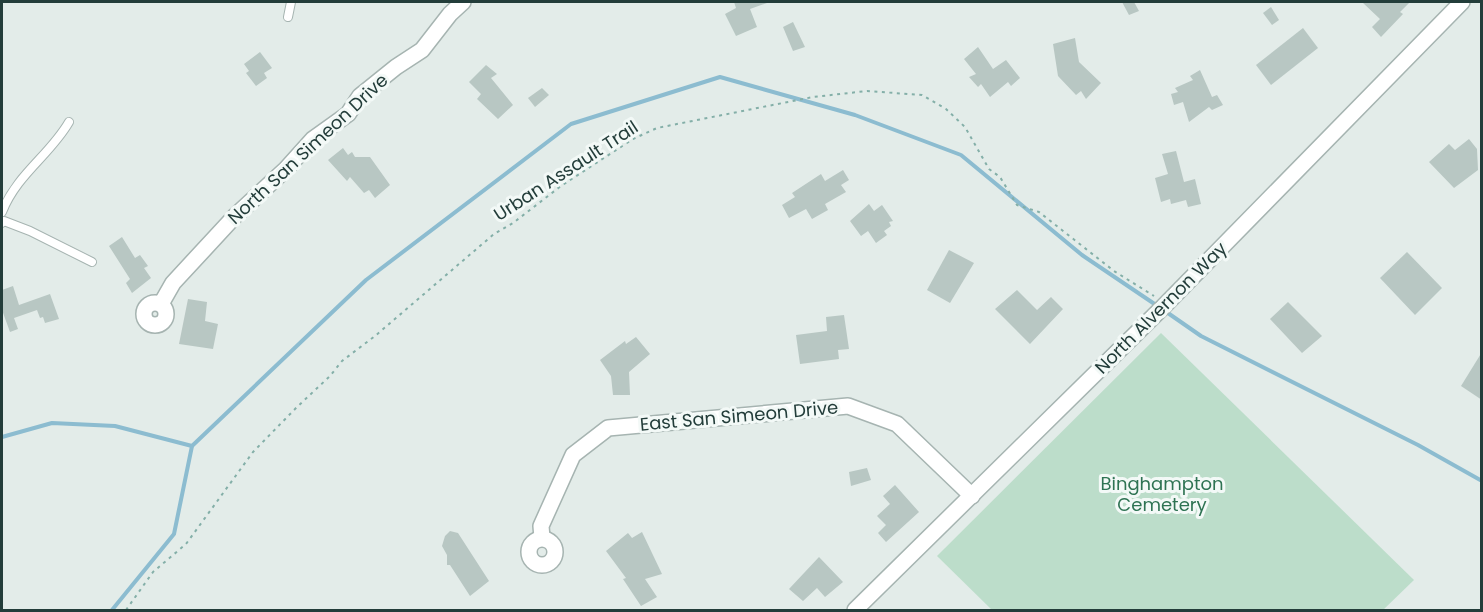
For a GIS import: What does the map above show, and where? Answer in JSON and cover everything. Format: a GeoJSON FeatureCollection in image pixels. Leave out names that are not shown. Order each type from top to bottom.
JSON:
{"type":"FeatureCollection","features":[{"type":"Feature","properties":{"kind":"street","name":"North San Simeon Drive"},"geometry":{"type":"LineString","coordinates":[[162,304],[173,283],[235,216],[286,169],[307,145],[348,114],[360,96],[396,67],[422,50],[450,14],[463,2]]}},
{"type":"Feature","properties":{"kind":"street","name":"North Alvernon Way"},"geometry":{"type":"LineString","coordinates":[[855,610],[1166,304],[1462,2]]}},
{"type":"Feature","properties":{"kind":"street","name":"East San Simeon Drive"},"geometry":{"type":"LineString","coordinates":[[542,538],[541,526],[573,455],[608,428],[848,406],[897,424],[972,496]]}},
{"type":"Feature","properties":{"kind":"lane"},"geometry":{"type":"LineString","coordinates":[[288,17],[291,2]]}},
{"type":"Feature","properties":{"kind":"lane"},"geometry":{"type":"LineString","coordinates":[[2,212],[21,178],[61,136],[69,122]]}},
{"type":"Feature","properties":{"kind":"lane"},"geometry":{"type":"LineString","coordinates":[[2,223],[4,221],[30,231],[92,262]]}},
{"type":"Feature","properties":{"kind":"path","name":"Urban Assault Trail"},"geometry":{"type":"LineString","coordinates":[[126,610],[153,572],[186,544],[253,452],[330,376],[342,361],[375,336],[494,234],[513,223],[561,186],[633,140],[657,128],[813,97],[867,91],[922,95],[946,109],[965,127],[989,169],[1000,177],[1017,205],[1039,212],[1114,271],[1166,304]]}},
{"type":"Feature","properties":{"kind":"green space","name":"Binghampton Cemetery"},"geometry":{"type":"Polygon","coordinates":[[[1161,333],[1414,580],[1383,610],[992,610],[937,556],[1161,333]]]}},
{"type":"Feature","properties":{"kind":"building"},"geometry":{"type":"Polygon","coordinates":[[[734,2],[767,3],[750,9],[757,27],[736,36],[725,14],[736,8],[734,2]]]}},
{"type":"Feature","properties":{"kind":"building"},"geometry":{"type":"Polygon","coordinates":[[[1122,2],[1134,2],[1139,11],[1129,15],[1122,2]]]}},
{"type":"Feature","properties":{"kind":"building"},"geometry":{"type":"Polygon","coordinates":[[[1362,2],[1410,2],[1400,12],[1403,14],[1381,37],[1372,27],[1380,19],[1362,2]]]}},
{"type":"Feature","properties":{"kind":"building"},"geometry":{"type":"Polygon","coordinates":[[[1271,7],[1279,20],[1272,25],[1263,13],[1271,7]]]}},
{"type":"Feature","properties":{"kind":"building"},"geometry":{"type":"Polygon","coordinates":[[[793,22],[805,47],[793,51],[783,27],[793,22]]]}},
{"type":"Feature","properties":{"kind":"building"},"geometry":{"type":"Polygon","coordinates":[[[1303,28],[1318,48],[1271,85],[1256,65],[1303,28]]]}},
{"type":"Feature","properties":{"kind":"building"},"geometry":{"type":"Polygon","coordinates":[[[1075,38],[1079,62],[1101,83],[1086,99],[1081,91],[1076,95],[1058,76],[1053,44],[1075,38]]]}},
{"type":"Feature","properties":{"kind":"building"},"geometry":{"type":"Polygon","coordinates":[[[978,47],[993,69],[1006,60],[1020,78],[1011,86],[1008,82],[990,97],[981,84],[978,87],[969,77],[976,74],[964,59],[978,47]]]}},
{"type":"Feature","properties":{"kind":"building"},"geometry":{"type":"Polygon","coordinates":[[[260,52],[272,68],[264,73],[267,78],[256,86],[246,73],[249,71],[244,64],[260,52]]]}},
{"type":"Feature","properties":{"kind":"building"},"geometry":{"type":"Polygon","coordinates":[[[486,65],[497,74],[491,78],[513,105],[498,119],[477,99],[481,94],[469,82],[486,65]]]}},
{"type":"Feature","properties":{"kind":"building"},"geometry":{"type":"Polygon","coordinates":[[[1200,70],[1212,97],[1217,95],[1223,105],[1212,110],[1209,107],[1189,122],[1183,102],[1174,105],[1171,94],[1178,92],[1175,88],[1193,80],[1190,76],[1200,70]]]}},
{"type":"Feature","properties":{"kind":"building"},"geometry":{"type":"Polygon","coordinates":[[[542,88],[549,95],[535,107],[528,98],[542,88]]]}},
{"type":"Feature","properties":{"kind":"building"},"geometry":{"type":"Polygon","coordinates":[[[1469,139],[1477,149],[1478,170],[1454,188],[1429,162],[1449,144],[1455,150],[1469,139]]]}},
{"type":"Feature","properties":{"kind":"building"},"geometry":{"type":"Polygon","coordinates":[[[343,148],[348,155],[352,152],[355,157],[370,157],[390,185],[375,198],[369,190],[364,193],[350,177],[347,181],[328,160],[343,148]]]}},
{"type":"Feature","properties":{"kind":"building"},"geometry":{"type":"Polygon","coordinates":[[[1176,151],[1184,182],[1195,179],[1201,204],[1188,207],[1186,200],[1171,204],[1170,199],[1161,202],[1155,178],[1168,174],[1162,154],[1176,151]]]}},
{"type":"Feature","properties":{"kind":"building"},"geometry":{"type":"Polygon","coordinates":[[[843,170],[849,180],[841,185],[846,192],[825,204],[828,210],[812,219],[806,209],[789,218],[782,205],[795,197],[792,193],[821,174],[825,181],[843,170]]]}},
{"type":"Feature","properties":{"kind":"building"},"geometry":{"type":"Polygon","coordinates":[[[869,204],[874,211],[882,205],[893,221],[889,222],[891,226],[884,231],[887,235],[876,243],[868,231],[861,236],[850,221],[869,204]]]}},
{"type":"Feature","properties":{"kind":"building"},"geometry":{"type":"Polygon","coordinates":[[[122,237],[135,258],[140,255],[148,266],[144,268],[151,278],[132,293],[126,283],[130,279],[109,246],[122,237]]]}},
{"type":"Feature","properties":{"kind":"building"},"geometry":{"type":"Polygon","coordinates":[[[949,250],[974,263],[950,303],[927,290],[949,250]]]}},
{"type":"Feature","properties":{"kind":"building"},"geometry":{"type":"Polygon","coordinates":[[[1407,252],[1442,288],[1415,315],[1380,278],[1407,252]]]}},
{"type":"Feature","properties":{"kind":"building"},"geometry":{"type":"Polygon","coordinates":[[[13,286],[19,305],[50,294],[59,319],[45,323],[37,310],[14,318],[18,329],[10,332],[2,310],[2,290],[13,286]]]}},
{"type":"Feature","properties":{"kind":"building"},"geometry":{"type":"Polygon","coordinates":[[[1017,290],[1037,310],[1051,297],[1063,309],[1030,344],[995,309],[1017,290]]]}},
{"type":"Feature","properties":{"kind":"building"},"geometry":{"type":"Polygon","coordinates":[[[188,299],[207,302],[205,321],[218,324],[213,349],[179,344],[188,299]]]}},
{"type":"Feature","properties":{"kind":"building"},"geometry":{"type":"Polygon","coordinates":[[[1288,302],[1322,336],[1302,353],[1270,319],[1288,302]]]}},
{"type":"Feature","properties":{"kind":"building"},"geometry":{"type":"Polygon","coordinates":[[[844,315],[849,349],[838,350],[839,359],[800,364],[796,335],[827,331],[826,317],[844,315]]]}},
{"type":"Feature","properties":{"kind":"building"},"geometry":{"type":"Polygon","coordinates":[[[636,337],[650,354],[629,372],[630,395],[613,395],[611,376],[600,360],[625,341],[626,344],[636,337]]]}},
{"type":"Feature","properties":{"kind":"building"},"geometry":{"type":"Polygon","coordinates":[[[1482,352],[1482,400],[1461,386],[1482,352]]]}},
{"type":"Feature","properties":{"kind":"building"},"geometry":{"type":"Polygon","coordinates":[[[867,468],[871,480],[851,486],[849,472],[867,468]]]}},
{"type":"Feature","properties":{"kind":"building"},"geometry":{"type":"Polygon","coordinates":[[[895,485],[919,512],[886,542],[878,533],[886,525],[877,516],[890,504],[883,496],[895,485]]]}},
{"type":"Feature","properties":{"kind":"building"},"geometry":{"type":"Polygon","coordinates":[[[450,531],[458,533],[489,581],[470,596],[450,565],[447,565],[447,555],[442,546],[445,536],[450,531]]]}},
{"type":"Feature","properties":{"kind":"building"},"geometry":{"type":"Polygon","coordinates":[[[642,532],[662,574],[645,579],[657,597],[641,606],[623,579],[626,578],[606,551],[628,533],[632,538],[642,532]]]}},
{"type":"Feature","properties":{"kind":"building"},"geometry":{"type":"Polygon","coordinates":[[[819,557],[843,582],[825,597],[817,588],[803,601],[789,589],[819,557]]]}},
{"type":"Feature","properties":{"kind":"waterway"},"geometry":{"type":"LineString","coordinates":[[112,610],[174,534],[192,446],[366,280],[571,124],[720,77],[855,115],[961,155],[1082,255],[1159,307]]}},
{"type":"Feature","properties":{"kind":"waterway"},"geometry":{"type":"LineString","coordinates":[[1165,311],[1201,336],[1418,445],[1482,481]]}},
{"type":"Feature","properties":{"kind":"waterway"},"geometry":{"type":"LineString","coordinates":[[2,437],[52,423],[115,426],[192,446]]}}]}
